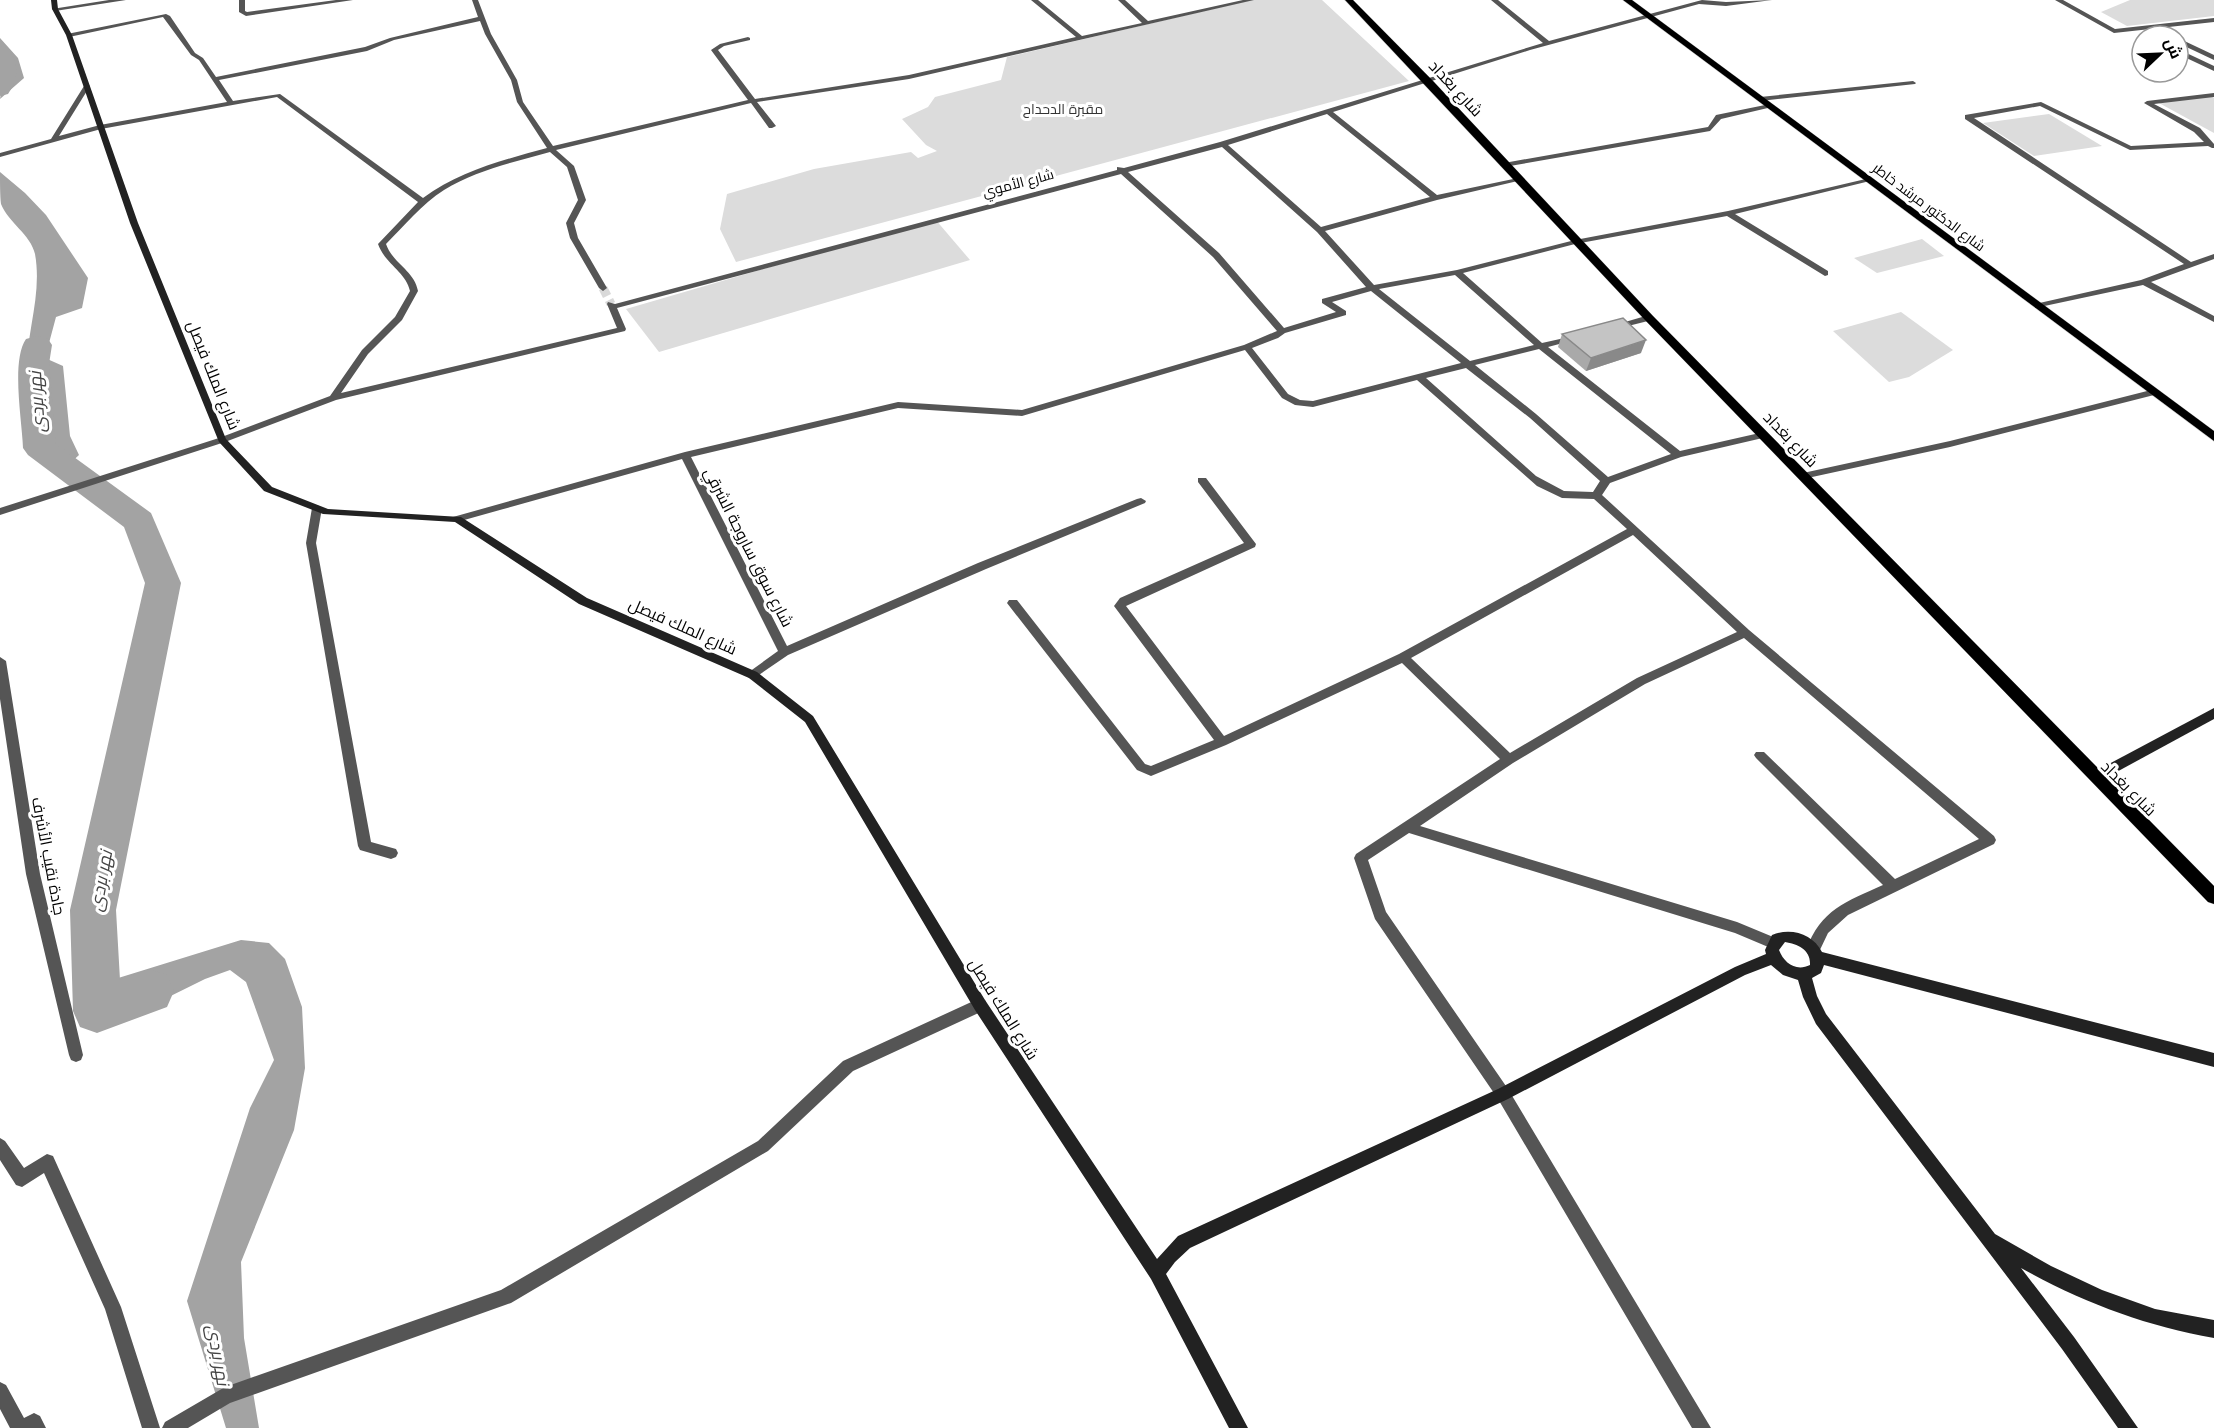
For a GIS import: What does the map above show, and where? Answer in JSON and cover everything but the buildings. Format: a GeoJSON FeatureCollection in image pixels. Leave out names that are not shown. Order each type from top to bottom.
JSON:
{"type":"FeatureCollection","features":[{"type":"Feature","properties":{"kind":"main road","name":"شارع بغداد"},"geometry":{"type":"LineString","coordinates":[[1349,0],[1427,80],[1648,318],[2214,897]]}},
{"type":"Feature","properties":{"kind":"main road","name":"شارع الدكتور مرشد خاطر"},"geometry":{"type":"LineString","coordinates":[[1628,0],[2214,436]]}},
{"type":"Feature","properties":{"kind":"street"},"geometry":{"type":"LineString","coordinates":[[55,5],[123,0]]}},
{"type":"Feature","properties":{"kind":"street"},"geometry":{"type":"LineString","coordinates":[[242,0],[242,12],[246,14],[350,0]]}},
{"type":"Feature","properties":{"kind":"street"},"geometry":{"type":"LineString","coordinates":[[475,0],[488,34],[514,80],[520,102],[551,149],[570,166],[582,200],[570,223],[574,238],[603,288]]}},
{"type":"Feature","properties":{"kind":"street"},"geometry":{"type":"LineString","coordinates":[[1034,0],[1082,39]]}},
{"type":"Feature","properties":{"kind":"street"},"geometry":{"type":"LineString","coordinates":[[1121,0],[1147,24]]}},
{"type":"Feature","properties":{"kind":"street"},"geometry":{"type":"LineString","coordinates":[[0,512],[222,440],[333,398],[365,352],[399,318],[414,291],[412,281],[386,255],[382,244],[423,202],[442,188],[487,167],[551,149],[752,101],[909,78],[1147,24],[1232,2],[1251,0]]}},
{"type":"Feature","properties":{"kind":"street"},"geometry":{"type":"LineString","coordinates":[[1494,0],[1548,44]]}},
{"type":"Feature","properties":{"kind":"street"},"geometry":{"type":"LineString","coordinates":[[1698,3],[1709,0]]}},
{"type":"Feature","properties":{"kind":"street"},"geometry":{"type":"LineString","coordinates":[[1698,3],[1726,4],[1768,0]]}},
{"type":"Feature","properties":{"kind":"street"},"geometry":{"type":"LineString","coordinates":[[2058,0],[2114,31],[2130,29]]}},
{"type":"Feature","properties":{"kind":"street","name":"شارع الأموي"},"geometry":{"type":"LineString","coordinates":[[333,398],[622,329],[612,305],[1223,144],[1548,44],[1698,3]]}},
{"type":"Feature","properties":{"kind":"street","name":"شارع الملك فيصل"},"geometry":{"type":"LineString","coordinates":[[55,5],[69,35],[134,223],[222,440],[268,489],[327,512],[457,519],[583,601],[753,675],[809,719],[980,1005],[1156,1273],[1239,1428]]}},
{"type":"Feature","properties":{"kind":"street"},"geometry":{"type":"LineString","coordinates":[[69,35],[164,15],[168,17],[193,54],[201,59],[230,102]]}},
{"type":"Feature","properties":{"kind":"street"},"geometry":{"type":"LineString","coordinates":[[214,80],[367,49],[392,39],[483,18]]}},
{"type":"Feature","properties":{"kind":"street"},"geometry":{"type":"LineString","coordinates":[[2178,24],[2214,20]]}},
{"type":"Feature","properties":{"kind":"street"},"geometry":{"type":"LineString","coordinates":[[748,39],[722,45],[714,50],[772,126]]}},
{"type":"Feature","properties":{"kind":"street"},"geometry":{"type":"LineString","coordinates":[[2190,46],[2214,58]]}},
{"type":"Feature","properties":{"kind":"street"},"geometry":{"type":"LineString","coordinates":[[2190,57],[2214,69]]}},
{"type":"Feature","properties":{"kind":"street"},"geometry":{"type":"LineString","coordinates":[[1760,99],[1913,82]]}},
{"type":"Feature","properties":{"kind":"street"},"geometry":{"type":"LineString","coordinates":[[54,139],[87,86]]}},
{"type":"Feature","properties":{"kind":"street"},"geometry":{"type":"LineString","coordinates":[[0,155],[100,127],[278,95],[423,202]]}},
{"type":"Feature","properties":{"kind":"street"},"geometry":{"type":"LineString","coordinates":[[2211,145],[2197,130],[2147,103],[2214,95]]}},
{"type":"Feature","properties":{"kind":"street"},"geometry":{"type":"LineString","coordinates":[[2189,264],[1968,117],[2041,104],[2130,148],[2211,145]]}},
{"type":"Feature","properties":{"kind":"street"},"geometry":{"type":"LineString","coordinates":[[1504,165],[1710,129],[1719,117],[1770,106]]}},
{"type":"Feature","properties":{"kind":"street"},"geometry":{"type":"LineString","coordinates":[[1328,111],[1436,198]]}},
{"type":"Feature","properties":{"kind":"street"},"geometry":{"type":"LineString","coordinates":[[1223,144],[1320,230],[1372,288],[1533,416],[1606,481]]}},
{"type":"Feature","properties":{"kind":"street"},"geometry":{"type":"LineString","coordinates":[[1120,170],[1216,255],[1282,331]]}},
{"type":"Feature","properties":{"kind":"street"},"geometry":{"type":"LineString","coordinates":[[1320,230],[1436,198],[1518,180]]}},
{"type":"Feature","properties":{"kind":"street"},"geometry":{"type":"LineString","coordinates":[[457,519],[685,455],[898,405],[1022,413],[1247,347],[1282,331],[1343,313],[1324,301],[1372,288],[1457,272],[1575,242],[1728,213],[1870,180]]}},
{"type":"Feature","properties":{"kind":"street"},"geometry":{"type":"LineString","coordinates":[[1728,213],[1825,273]]}},
{"type":"Feature","properties":{"kind":"street"},"geometry":{"type":"LineString","coordinates":[[2038,306],[2144,282],[2214,256]]}},
{"type":"Feature","properties":{"kind":"street"},"geometry":{"type":"LineString","coordinates":[[1457,272],[1541,346],[1678,455]]}},
{"type":"Feature","properties":{"kind":"street"},"geometry":{"type":"LineString","coordinates":[[2144,282],[2214,319]]}},
{"type":"Feature","properties":{"kind":"street"},"geometry":{"type":"LineString","coordinates":[[1605,329],[1648,318]]}},
{"type":"Feature","properties":{"kind":"street"},"geometry":{"type":"LineString","coordinates":[[1247,347],[1286,396],[1302,404],[1313,404],[1584,335]]}},
{"type":"Feature","properties":{"kind":"street"},"geometry":{"type":"LineString","coordinates":[[1420,378],[1532,478],[1551,492],[1571,498],[1596,495],[1606,481],[1678,455],[1764,435]]}},
{"type":"Feature","properties":{"kind":"street"},"geometry":{"type":"LineString","coordinates":[[1803,476],[1950,444],[2155,392]]}},
{"type":"Feature","properties":{"kind":"street","name":"شارع سوق ساروجة الشرقي"},"geometry":{"type":"LineString","coordinates":[[685,455],[784,652],[753,675]]}},
{"type":"Feature","properties":{"kind":"street"},"geometry":{"type":"LineString","coordinates":[[1203,480],[1251,544],[1124,601],[1120,606],[1222,741]]}},
{"type":"Feature","properties":{"kind":"street"},"geometry":{"type":"LineString","coordinates":[[1406,827],[1737,928],[1774,950],[1786,970],[1804,975],[1816,969],[1815,953],[1818,935],[1829,920],[1989,840],[1745,633],[1632,531],[1596,495]]}},
{"type":"Feature","properties":{"kind":"street"},"geometry":{"type":"LineString","coordinates":[[784,652],[982,566],[1141,501]]}},
{"type":"Feature","properties":{"kind":"street"},"geometry":{"type":"LineString","coordinates":[[317,508],[311,543],[365,846],[392,853]]}},
{"type":"Feature","properties":{"kind":"street"},"geometry":{"type":"LineString","coordinates":[[1013,603],[1141,767],[1150,771],[1222,741],[1403,657],[1632,531]]}},
{"type":"Feature","properties":{"kind":"street"},"geometry":{"type":"LineString","coordinates":[[1702,1428],[1503,1094],[1380,915],[1361,858],[1509,760],[1641,681],[1745,633]]}},
{"type":"Feature","properties":{"kind":"street"},"geometry":{"type":"LineString","coordinates":[[1403,657],[1509,760]]}},
{"type":"Feature","properties":{"kind":"street","name":"جادة نقيب الأشرف"},"geometry":{"type":"LineString","coordinates":[[0,661],[33,874],[76,1054]]}},
{"type":"Feature","properties":{"kind":"street"},"geometry":{"type":"LineString","coordinates":[[2096,777],[2214,712]]}},
{"type":"Feature","properties":{"kind":"street"},"geometry":{"type":"LineString","coordinates":[[1760,755],[1893,886]]}},
{"type":"Feature","properties":{"kind":"street"},"geometry":{"type":"LineString","coordinates":[[1156,1273],[1184,1242],[1503,1094],[1740,971],[1774,950],[1784,936],[1800,939],[1815,953],[2214,1060]]}},
{"type":"Feature","properties":{"kind":"street"},"geometry":{"type":"LineString","coordinates":[[1804,975],[1810,997],[1821,1019],[2068,1343],[2129,1428]]}},
{"type":"Feature","properties":{"kind":"street"},"geometry":{"type":"LineString","coordinates":[[171,1428],[225,1396],[505,1297],[763,1146],[848,1066],[980,1005]]}},
{"type":"Feature","properties":{"kind":"street"},"geometry":{"type":"LineString","coordinates":[[0,1146],[22,1179],[47,1162],[112,1308],[151,1428]]}},
{"type":"Feature","properties":{"kind":"street"},"geometry":{"type":"LineString","coordinates":[[1986,1236],[2019,1258],[2090,1294],[2164,1319],[2214,1329]]}},
{"type":"Feature","properties":{"kind":"street"},"geometry":{"type":"LineString","coordinates":[[0,1391],[21,1428],[34,1422],[37,1428]]}},
{"type":"Feature","properties":{"kind":"green space","name":"مقبرة الدحداح"},"geometry":{"type":"Polygon","coordinates":[[[1251,0],[1322,0],[1409,81],[736,262],[720,229],[727,194],[814,169],[911,152],[918,158],[937,151],[926,145],[902,119],[928,107],[935,97],[1001,80],[1007,57],[1251,0]]]}},
{"type":"Feature","properties":{"kind":"green space"},"geometry":{"type":"Polygon","coordinates":[[[2130,0],[2214,0],[2214,16],[2127,26],[2101,12],[2130,0]]]}},
{"type":"Feature","properties":{"kind":"green space"},"geometry":{"type":"Polygon","coordinates":[[[2210,96],[2214,98],[2214,133],[2159,103],[2210,96]]]}},
{"type":"Feature","properties":{"kind":"green space"},"geometry":{"type":"Polygon","coordinates":[[[2049,114],[2102,146],[2034,156],[1983,123],[2049,114]]]}},
{"type":"Feature","properties":{"kind":"green space"},"geometry":{"type":"Polygon","coordinates":[[[935,219],[970,260],[659,352],[626,309],[935,219]]]}},
{"type":"Feature","properties":{"kind":"green space"},"geometry":{"type":"Polygon","coordinates":[[[1922,239],[1944,256],[1877,273],[1854,258],[1922,239]]]}},
{"type":"Feature","properties":{"kind":"green space"},"geometry":{"type":"Polygon","coordinates":[[[1901,312],[1953,350],[1909,377],[1889,382],[1833,331],[1901,312]]]}},
{"type":"Feature","properties":{"kind":"water"},"geometry":{"type":"Polygon","coordinates":[[[0,38],[18,58],[24,78],[0,99],[5,66],[0,53],[0,38]]]}},
{"type":"Feature","properties":{"kind":"water"},"geometry":{"type":"Polygon","coordinates":[[[0,172],[46,215],[88,278],[82,308],[56,317],[45,358],[63,366],[70,436],[79,455],[66,467],[40,448],[35,390],[27,383],[28,351],[37,287],[35,254],[29,241],[4,211],[1,204],[0,172]]]}},
{"type":"Feature","properties":{"kind":"water"},"geometry":{"type":"Polygon","coordinates":[[[241,940],[269,943],[285,959],[302,1007],[305,1068],[294,1130],[241,1262],[244,1338],[259,1428],[226,1428],[187,1301],[250,1108],[274,1060],[246,982],[230,970],[205,979],[112,1025],[97,1011],[96,967],[115,979],[241,940]]]}},
{"type":"Feature","properties":{"kind":"waterway","name":"نهر بردى"},"geometry":{"type":"LineString","coordinates":[[0,53],[5,67],[4,81],[0,89]]}},
{"type":"Feature","properties":{"kind":"waterway","name":"نهر بردى"},"geometry":{"type":"LineString","coordinates":[[37,345],[34,364],[40,448],[139,521],[163,583],[93,910],[97,1011],[150,991]]}},
{"type":"Feature","properties":{"kind":"tunnel"},"geometry":{"type":"LineString","coordinates":[[603,288],[611,304]]}}]}
